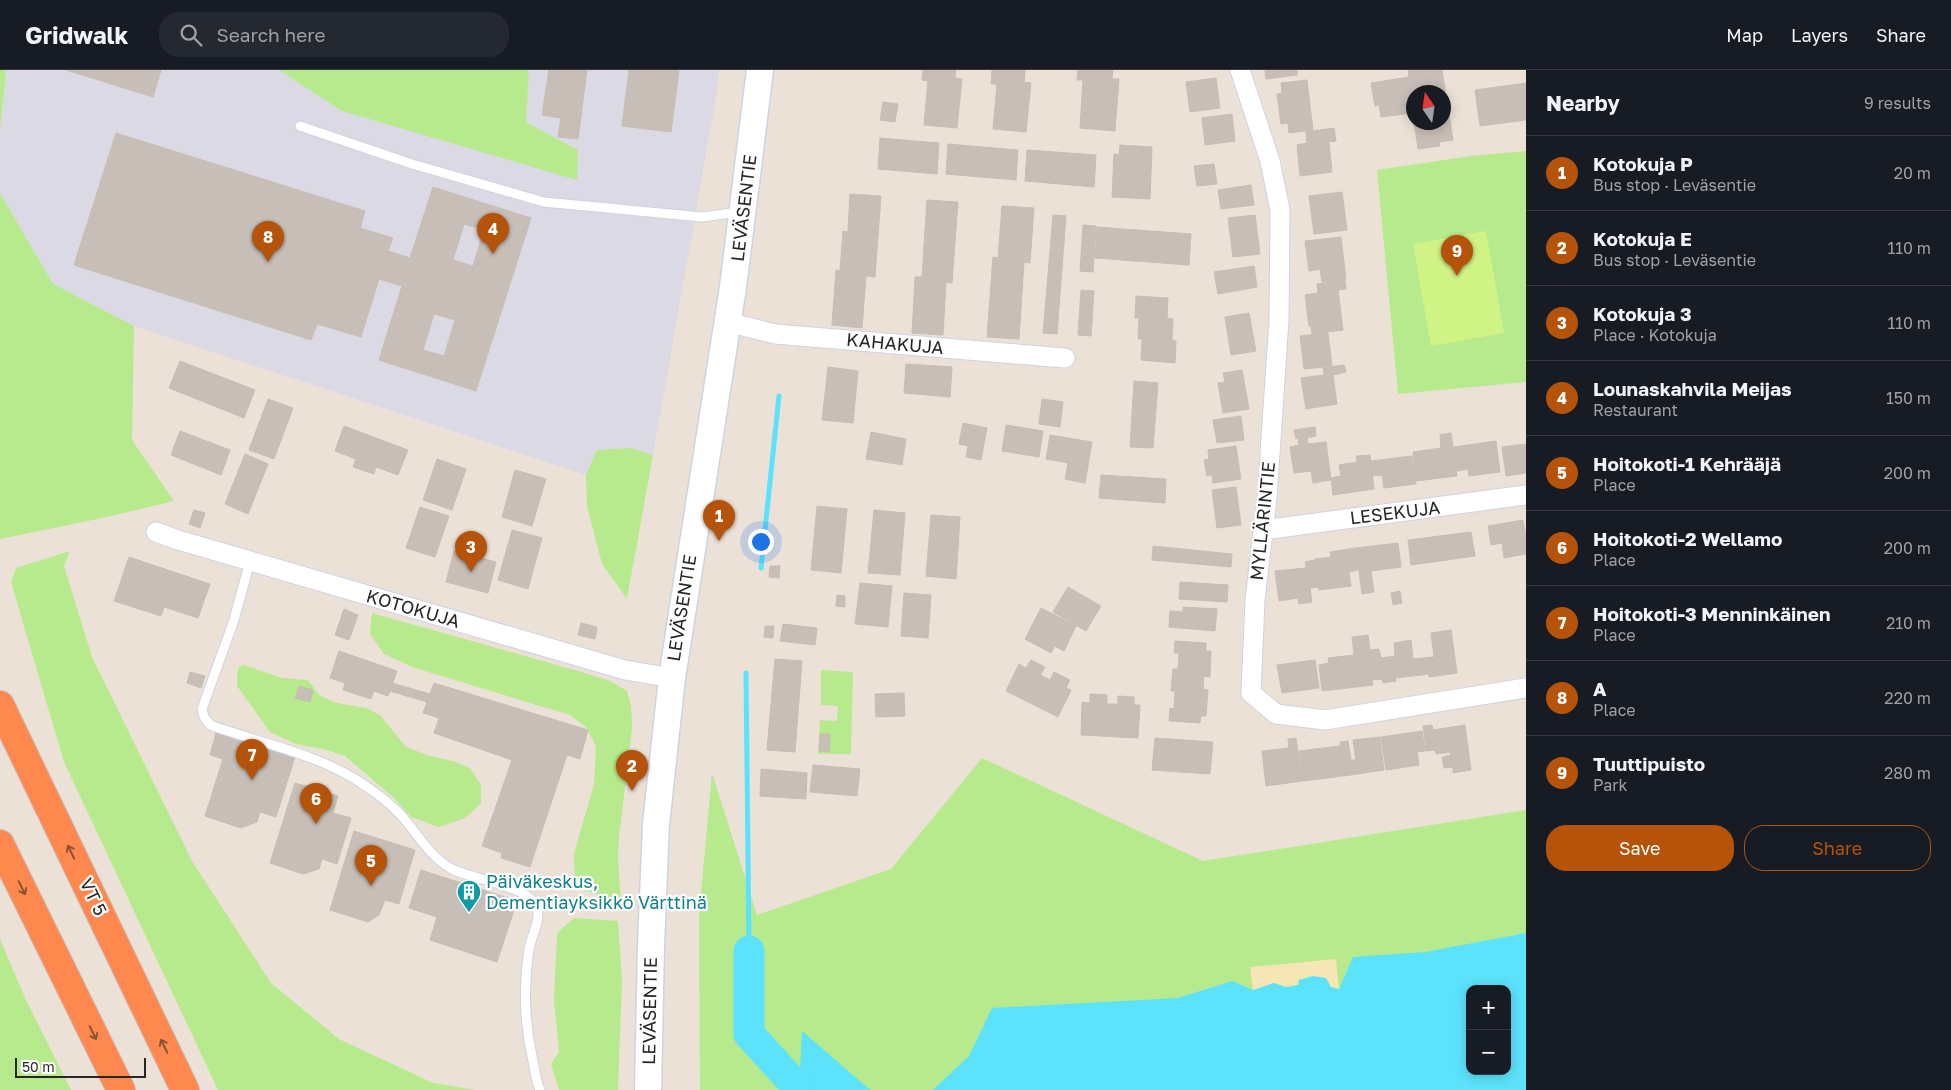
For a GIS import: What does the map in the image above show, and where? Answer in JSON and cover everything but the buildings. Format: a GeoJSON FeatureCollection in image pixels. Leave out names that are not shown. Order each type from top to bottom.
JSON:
{"type":"FeatureCollection","features":[{"type":"Feature","properties":{"kind":"highway","name":"VT 5"},"geometry":{"type":"LineString","coordinates":[[0,705],[185,1090]]}},
{"type":"Feature","properties":{"kind":"highway"},"geometry":{"type":"LineString","coordinates":[[0,844],[121,1090]]}},
{"type":"Feature","properties":{"kind":"main road","name":"LEVÄSENTIE"},"geometry":{"type":"LineString","coordinates":[[648,1090],[656,824],[672,678],[744,211],[760,70]]}},
{"type":"Feature","properties":{"kind":"street","name":"MYLLÄRINTIE"},"geometry":{"type":"LineString","coordinates":[[1240,70],[1270,160],[1280,210],[1279,320],[1263,530],[1255,600],[1251,693],[1276,714],[1325,720],[1526,688]]}},
{"type":"Feature","properties":{"kind":"street","name":"KAHAKUJA"},"geometry":{"type":"LineString","coordinates":[[727,322],[775,334],[1065,358]]}},
{"type":"Feature","properties":{"kind":"street","name":"LESEKUJA"},"geometry":{"type":"LineString","coordinates":[[1263,530],[1526,496]]}},
{"type":"Feature","properties":{"kind":"street","name":"KOTOKUJA"},"geometry":{"type":"LineString","coordinates":[[156,532],[625,670],[672,678]]}},
{"type":"Feature","properties":{"kind":"lane"},"geometry":{"type":"LineString","coordinates":[[300,126],[412,164],[544,202],[702,217],[744,211]]}},
{"type":"Feature","properties":{"kind":"lane"},"geometry":{"type":"LineString","coordinates":[[250,561],[234,620],[202,709],[204,717],[210,725],[337,769],[367,786],[399,813],[428,850],[443,863],[454,870],[510,887],[529,898],[537,907],[538,915],[530,947],[524,993],[528,1040],[540,1090]]}},
{"type":"Feature","properties":{"kind":"shaded area"},"geometry":{"type":"Polygon","coordinates":[[[6,70],[279,70],[342,111],[578,150],[526,122],[529,70],[719,70],[716,97],[653,455],[630,448],[597,450],[586,475],[134,326],[53,284],[0,193],[0,130],[6,70]]]}},
{"type":"Feature","properties":{"kind":"green space"},"geometry":{"type":"Polygon","coordinates":[[[0,70],[6,70],[0,130],[0,70]]]}},
{"type":"Feature","properties":{"kind":"green space"},"geometry":{"type":"Polygon","coordinates":[[[279,70],[529,70],[526,122],[578,150],[577,180],[342,111],[279,70]]]}},
{"type":"Feature","properties":{"kind":"green space"},"geometry":{"type":"Polygon","coordinates":[[[1526,151],[1526,382],[1398,394],[1377,170],[1471,156],[1526,151]]]}},
{"type":"Feature","properties":{"kind":"green space"},"geometry":{"type":"Polygon","coordinates":[[[0,193],[53,284],[134,326],[132,440],[174,501],[0,539],[0,193]]]}},
{"type":"Feature","properties":{"kind":"green space"},"geometry":{"type":"Polygon","coordinates":[[[1486,231],[1504,333],[1431,346],[1413,244],[1486,231]]]}},
{"type":"Feature","properties":{"kind":"green space"},"geometry":{"type":"Polygon","coordinates":[[[630,448],[653,455],[627,599],[602,564],[587,506],[586,475],[597,450],[630,448]]]}},
{"type":"Feature","properties":{"kind":"green space"},"geometry":{"type":"Polygon","coordinates":[[[70,551],[64,566],[92,657],[192,861],[271,983],[339,1039],[433,1083],[475,1090],[218,1090],[64,762],[11,582],[16,568],[70,551]]]}},
{"type":"Feature","properties":{"kind":"green space"},"geometry":{"type":"Polygon","coordinates":[[[372,613],[578,671],[610,681],[627,691],[631,707],[632,728],[619,837],[618,858],[621,902],[575,887],[574,853],[594,785],[596,747],[587,728],[570,715],[415,668],[384,654],[370,634],[372,613]]]}},
{"type":"Feature","properties":{"kind":"green space"},"geometry":{"type":"Polygon","coordinates":[[[244,665],[282,678],[308,680],[320,696],[337,703],[366,708],[380,715],[406,747],[470,768],[481,785],[481,803],[465,818],[439,827],[411,817],[394,798],[345,756],[323,749],[296,744],[270,732],[237,686],[239,667],[244,665]]]}},
{"type":"Feature","properties":{"kind":"green space"},"geometry":{"type":"Polygon","coordinates":[[[821,670],[853,672],[851,754],[818,754],[820,720],[837,721],[838,706],[821,705],[821,670]]]}},
{"type":"Feature","properties":{"kind":"green space"},"geometry":{"type":"Polygon","coordinates":[[[982,758],[1203,861],[1526,810],[1526,979],[1492,985],[1466,985],[1466,990],[1054,1090],[700,1090],[699,916],[712,773],[757,915],[891,869],[982,758]]]}},
{"type":"Feature","properties":{"kind":"green space"},"geometry":{"type":"Polygon","coordinates":[[[574,918],[618,921],[622,980],[618,1090],[559,1090],[551,1064],[559,1052],[554,1001],[557,933],[574,918]]]}},
{"type":"Feature","properties":{"kind":"green space"},"geometry":{"type":"Polygon","coordinates":[[[0,939],[26,1000],[71,1090],[0,1090],[0,939]]]}},
{"type":"Feature","properties":{"kind":"sand"},"geometry":{"type":"Polygon","coordinates":[[[1336,959],[1339,989],[1299,979],[1298,985],[1286,987],[1274,983],[1253,991],[1250,967],[1336,959]]]}},
{"type":"Feature","properties":{"kind":"water"},"geometry":{"type":"Polygon","coordinates":[[[1526,933],[1526,1090],[933,1090],[969,1056],[992,1008],[1178,998],[1232,981],[1253,990],[1274,983],[1286,987],[1298,985],[1299,980],[1313,976],[1326,978],[1331,987],[1339,989],[1353,957],[1425,952],[1526,933]]]}},
{"type":"Feature","properties":{"kind":"water"},"geometry":{"type":"Polygon","coordinates":[[[802,1031],[869,1089],[872,1090],[799,1090],[802,1031]]]}},
{"type":"Feature","properties":{"kind":"waterway"},"geometry":{"type":"LineString","coordinates":[[761,568],[779,396]]}},
{"type":"Feature","properties":{"kind":"waterway"},"geometry":{"type":"LineString","coordinates":[[746,673],[749,951]]}},
{"type":"Feature","properties":{"kind":"waterway"},"geometry":{"type":"LineString","coordinates":[[749,951],[749,1034],[799,1089]]}},
{"type":"Feature","properties":{"kind":"place","name":"Lounaskahvila Meijas"},"geometry":{"type":"Point","coordinates":[493,254]}},
{"type":"Feature","properties":{"kind":"place","name":"A"},"geometry":{"type":"Point","coordinates":[268,262]}},
{"type":"Feature","properties":{"kind":"place","name":"Tuuttipuisto"},"geometry":{"type":"Point","coordinates":[1457,276]}},
{"type":"Feature","properties":{"kind":"place","name":"Kotokuja P"},"geometry":{"type":"Point","coordinates":[719,541]}},
{"type":"Feature","properties":{"kind":"place","name":"Kotokuja 3"},"geometry":{"type":"Point","coordinates":[471,572]}},
{"type":"Feature","properties":{"kind":"place","name":"Hoitokoti-3 Menninkäinen"},"geometry":{"type":"Point","coordinates":[252,780]}},
{"type":"Feature","properties":{"kind":"place","name":"Kotokuja E"},"geometry":{"type":"Point","coordinates":[632,791]}},
{"type":"Feature","properties":{"kind":"place","name":"Hoitokoti-2 Wellamo"},"geometry":{"type":"Point","coordinates":[316,824]}},
{"type":"Feature","properties":{"kind":"place","name":"Hoitokoti-1 Kehrääjä"},"geometry":{"type":"Point","coordinates":[371,886]}},
{"type":"Feature","properties":{"kind":"place","name":"Päiväkeskus, Dementiayksikkö Värttinä"},"geometry":{"type":"Point","coordinates":[469,913]}}]}
